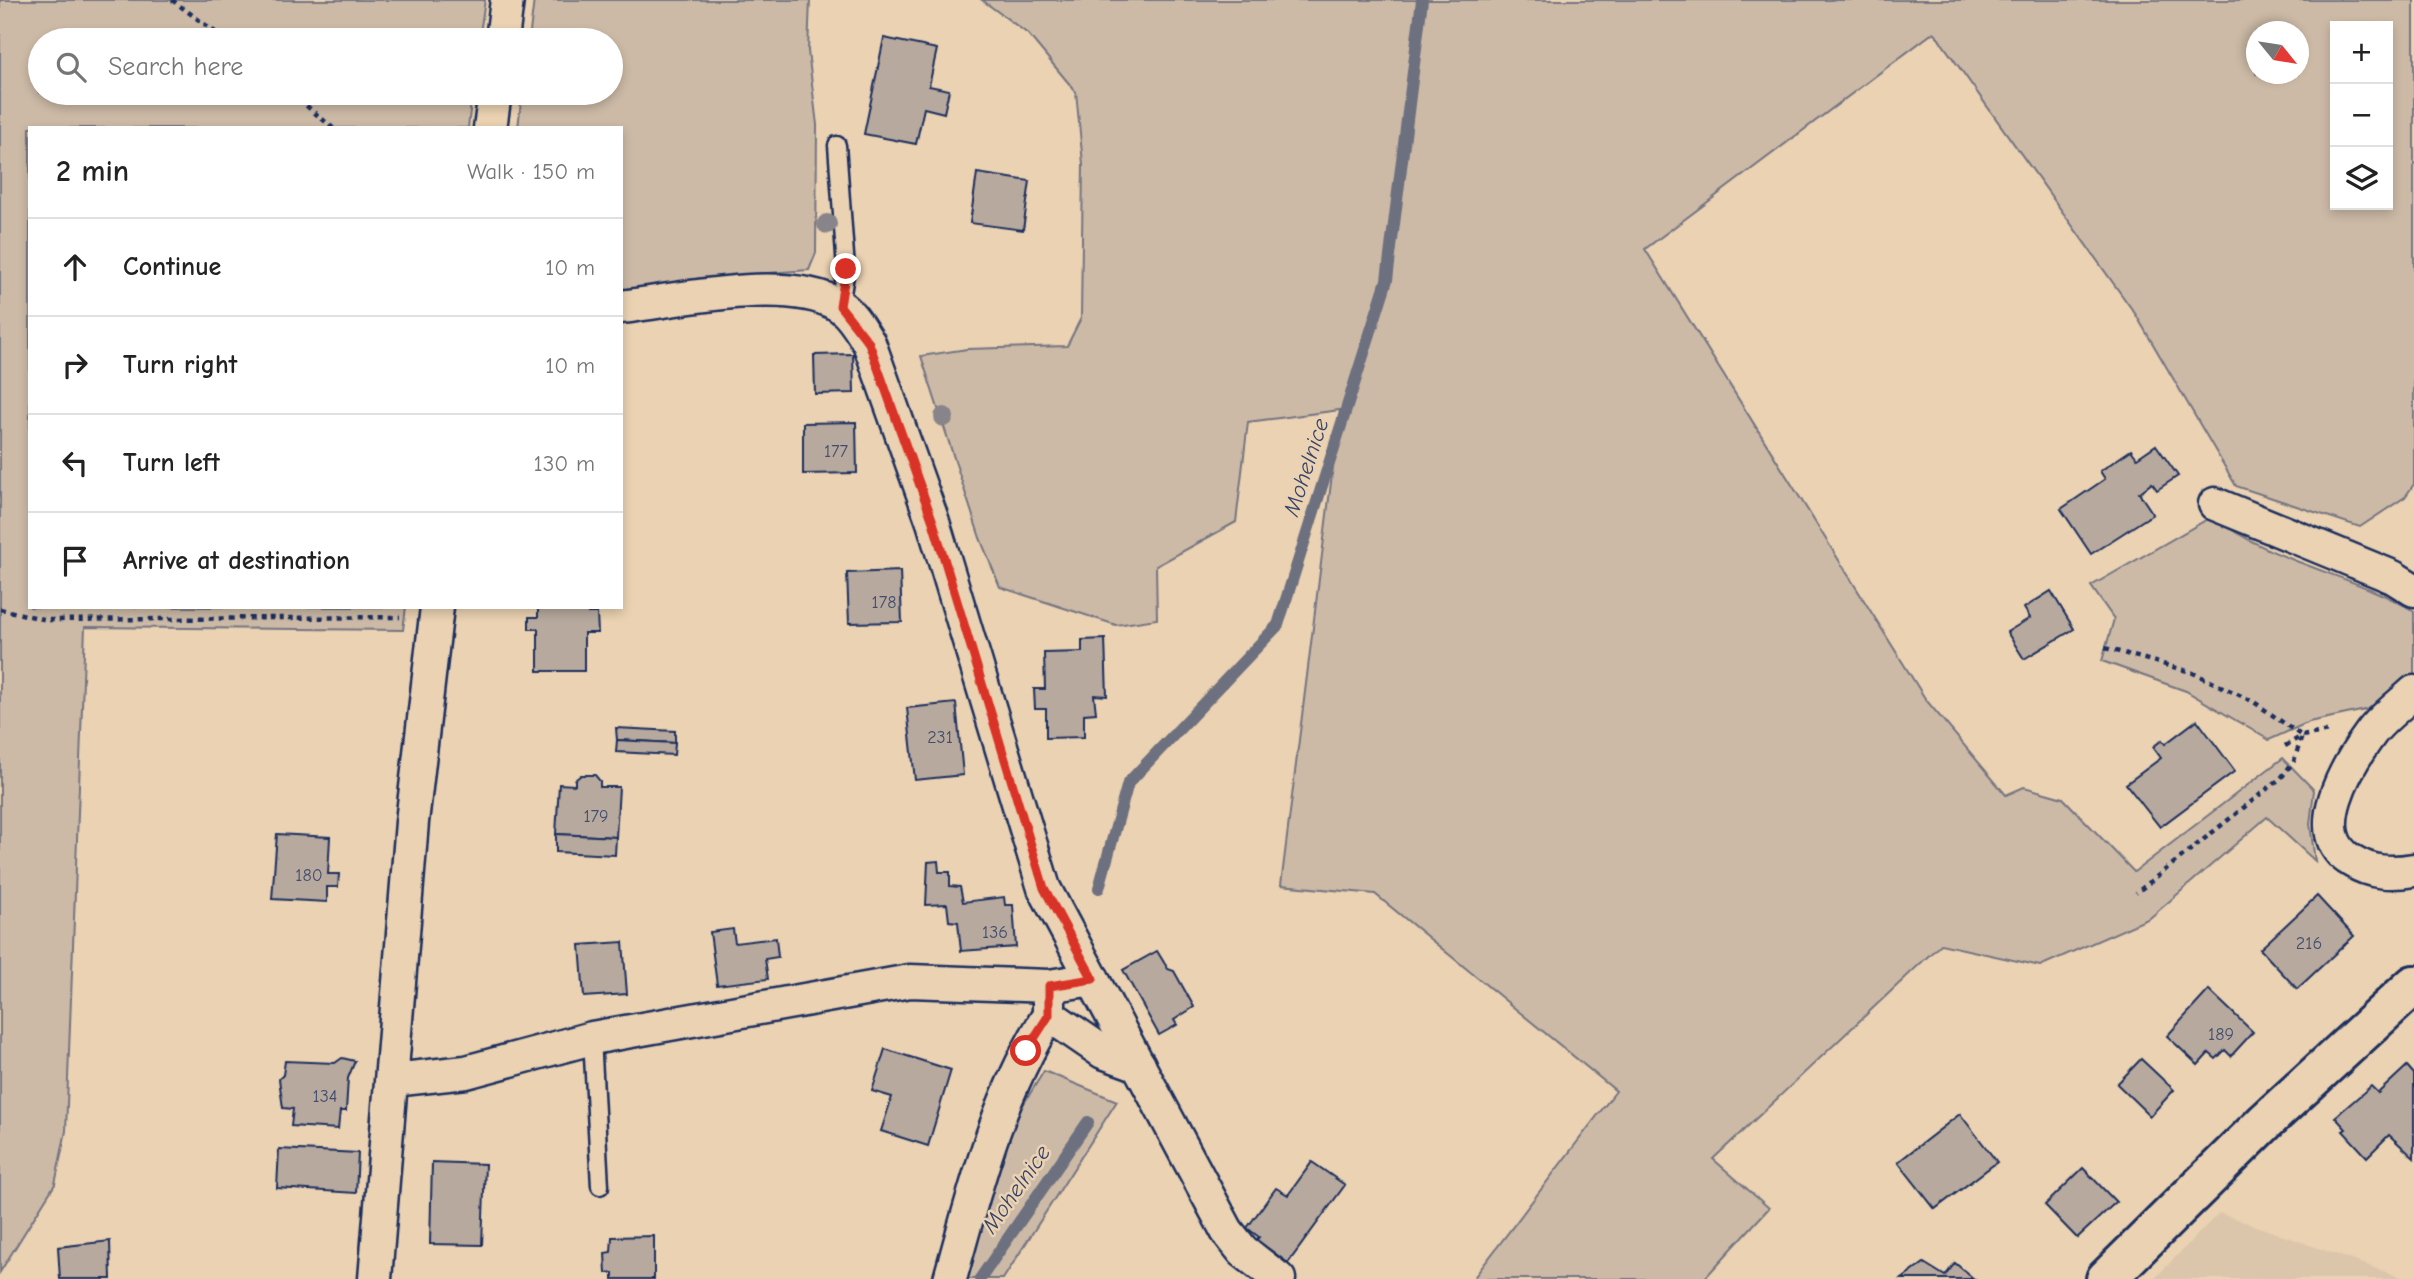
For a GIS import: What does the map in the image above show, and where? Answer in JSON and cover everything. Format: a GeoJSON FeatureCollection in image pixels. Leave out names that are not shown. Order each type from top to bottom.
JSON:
{"type":"FeatureCollection","features":[{"type":"Feature","properties":{"kind":"main road"},"geometry":{"type":"LineString","coordinates":[[2106,1279],[2265,1122],[2414,985]]}},
{"type":"Feature","properties":{"kind":"street"},"geometry":{"type":"LineString","coordinates":[[504,28],[507,0]]}},
{"type":"Feature","properties":{"kind":"street"},"geometry":{"type":"LineString","coordinates":[[490,126],[493,105]]}},
{"type":"Feature","properties":{"kind":"street"},"geometry":{"type":"LineString","coordinates":[[623,307],[768,290],[813,293],[840,306],[869,343],[933,522],[1044,888],[1227,1231],[1243,1251],[1279,1279]]}},
{"type":"Feature","properties":{"kind":"street"},"geometry":{"type":"LineString","coordinates":[[2216,504],[2393,576],[2414,590]]}},
{"type":"Feature","properties":{"kind":"street"},"geometry":{"type":"LineString","coordinates":[[375,1279],[412,822],[436,612]]}},
{"type":"Feature","properties":{"kind":"street"},"geometry":{"type":"LineString","coordinates":[[2414,692],[2372,732],[2353,762],[2328,818],[2334,840],[2343,856],[2368,871],[2414,870]]}},
{"type":"Feature","properties":{"kind":"street"},"geometry":{"type":"LineString","coordinates":[[393,1080],[466,1072],[593,1038],[910,981],[1049,1001],[1093,979]]}},
{"type":"Feature","properties":{"kind":"street"},"geometry":{"type":"LineString","coordinates":[[1049,1001],[1103,1052],[1139,1065]]}},
{"type":"Feature","properties":{"kind":"street"},"geometry":{"type":"LineString","coordinates":[[950,1279],[982,1161],[1049,1001]]}},
{"type":"Feature","properties":{"kind":"lane"},"geometry":{"type":"LineString","coordinates":[[837,145],[846,269],[840,306]]}},
{"type":"Feature","properties":{"kind":"lane"},"geometry":{"type":"LineString","coordinates":[[593,1038],[600,1186]]}},
{"type":"Feature","properties":{"kind":"path"},"geometry":{"type":"LineString","coordinates":[[172,0],[210,28]]}},
{"type":"Feature","properties":{"kind":"path"},"geometry":{"type":"LineString","coordinates":[[305,105],[331,126]]}},
{"type":"Feature","properties":{"kind":"path"},"geometry":{"type":"LineString","coordinates":[[0,609],[47,620],[436,612]]}},
{"type":"Feature","properties":{"kind":"path"},"geometry":{"type":"LineString","coordinates":[[2105,648],[2191,673],[2254,702],[2302,736],[2294,761],[2281,778],[2136,893]]}},
{"type":"Feature","properties":{"kind":"shaded area"},"geometry":{"type":"Polygon","coordinates":[[[0,0],[485,0],[481,28],[28,28],[28,105],[471,105],[468,126],[28,126],[28,609],[406,609],[403,630],[85,627],[66,1131],[55,1184],[0,1272],[0,0]]]}},
{"type":"Feature","properties":{"kind":"shaded area"},"geometry":{"type":"Polygon","coordinates":[[[534,0],[810,0],[808,51],[817,125],[816,253],[809,270],[701,278],[640,292],[623,291],[623,126],[518,126],[521,105],[623,105],[623,28],[530,28],[534,0]]]}},
{"type":"Feature","properties":{"kind":"shaded area"},"geometry":{"type":"Polygon","coordinates":[[[982,0],[2414,0],[2414,484],[2405,497],[2360,527],[2236,486],[2136,315],[1934,32],[1645,249],[1926,700],[2006,795],[2024,787],[2063,798],[2134,872],[2283,758],[2314,790],[2310,824],[2315,861],[2267,817],[2150,918],[2040,966],[1941,944],[1713,1159],[1769,1208],[1704,1279],[1473,1279],[1616,1091],[1375,894],[1281,885],[1340,410],[1248,422],[1236,522],[1156,566],[1157,619],[1116,625],[1000,587],[980,538],[921,356],[967,349],[1067,346],[1081,318],[1083,164],[1076,92],[1028,34],[982,0]]]}},
{"type":"Feature","properties":{"kind":"shaded area"},"geometry":{"type":"Polygon","coordinates":[[[2213,516],[2235,532],[2285,557],[2364,587],[2414,611],[2414,678],[2384,706],[2309,722],[2269,740],[2186,691],[2102,661],[2114,619],[2091,586],[2213,516]]]}},
{"type":"Feature","properties":{"kind":"shaded area"},"geometry":{"type":"Polygon","coordinates":[[[1044,1071],[1117,1101],[1003,1279],[963,1279],[1018,1113],[1044,1071]]]}},
{"type":"Feature","properties":{"kind":"shaded area"},"geometry":{"type":"Polygon","coordinates":[[[2219,1213],[2406,1279],[2154,1279],[2219,1213]]]}},
{"type":"Feature","properties":{"kind":"building"},"geometry":{"type":"Polygon","coordinates":[[[884,38],[937,49],[929,86],[949,90],[944,113],[924,108],[916,144],[864,134],[884,38]]]}},
{"type":"Feature","properties":{"kind":"building"},"geometry":{"type":"Polygon","coordinates":[[[977,173],[1030,181],[1023,230],[970,223],[977,173]]]}},
{"type":"Feature","properties":{"kind":"building"},"geometry":{"type":"Polygon","coordinates":[[[853,354],[854,393],[815,394],[814,355],[853,354]]]}},
{"type":"Feature","properties":{"kind":"building"},"geometry":{"type":"Polygon","coordinates":[[[856,422],[857,473],[803,474],[803,423],[856,422]]]}},
{"type":"Feature","properties":{"kind":"building"},"geometry":{"type":"Polygon","coordinates":[[[2156,445],[2178,476],[2157,490],[2152,483],[2139,493],[2153,514],[2091,554],[2061,509],[2105,479],[2100,471],[2131,450],[2137,458],[2156,445]]]}},
{"type":"Feature","properties":{"kind":"building"},"geometry":{"type":"Polygon","coordinates":[[[900,571],[902,622],[849,623],[847,573],[900,571]]]}},
{"type":"Feature","properties":{"kind":"building"},"geometry":{"type":"Polygon","coordinates":[[[2051,591],[2074,629],[2024,659],[2007,632],[2030,618],[2024,608],[2051,591]]]}},
{"type":"Feature","properties":{"kind":"building"},"geometry":{"type":"Polygon","coordinates":[[[538,609],[588,609],[588,613],[597,613],[598,633],[584,633],[584,671],[538,671],[538,629],[529,629],[529,617],[538,617],[538,609]]]}},
{"type":"Feature","properties":{"kind":"building"},"geometry":{"type":"Polygon","coordinates":[[[1105,639],[1107,696],[1094,695],[1096,713],[1084,714],[1084,737],[1046,738],[1046,709],[1035,709],[1034,689],[1045,689],[1044,653],[1082,652],[1082,640],[1105,639]]]}},
{"type":"Feature","properties":{"kind":"building"},"geometry":{"type":"Polygon","coordinates":[[[956,703],[963,775],[915,780],[907,708],[956,703]]]}},
{"type":"Feature","properties":{"kind":"building"},"geometry":{"type":"Polygon","coordinates":[[[2197,720],[2235,771],[2160,827],[2126,784],[2161,758],[2153,747],[2162,740],[2165,744],[2197,720]]]}},
{"type":"Feature","properties":{"kind":"building"},"geometry":{"type":"Polygon","coordinates":[[[616,728],[675,731],[675,743],[617,740],[616,728]]]}},
{"type":"Feature","properties":{"kind":"building"},"geometry":{"type":"Polygon","coordinates":[[[617,740],[675,743],[674,755],[616,752],[617,740]]]}},
{"type":"Feature","properties":{"kind":"building"},"geometry":{"type":"Polygon","coordinates":[[[581,775],[595,775],[600,781],[600,787],[619,787],[616,837],[556,834],[559,784],[575,785],[575,780],[581,775]]]}},
{"type":"Feature","properties":{"kind":"building"},"geometry":{"type":"Polygon","coordinates":[[[277,834],[330,837],[328,874],[339,874],[338,887],[327,887],[327,902],[272,899],[277,834]]]}},
{"type":"Feature","properties":{"kind":"building"},"geometry":{"type":"Polygon","coordinates":[[[556,834],[616,837],[615,855],[556,852],[556,834]]]}},
{"type":"Feature","properties":{"kind":"building"},"geometry":{"type":"Polygon","coordinates":[[[938,861],[939,872],[950,872],[950,886],[960,887],[963,902],[1004,897],[1005,905],[1013,905],[1016,947],[961,951],[958,922],[949,921],[947,904],[926,905],[928,862],[938,861]]]}},
{"type":"Feature","properties":{"kind":"building"},"geometry":{"type":"Polygon","coordinates":[[[2317,896],[2354,936],[2297,989],[2260,949],[2317,896]]]}},
{"type":"Feature","properties":{"kind":"building"},"geometry":{"type":"Polygon","coordinates":[[[733,929],[735,943],[776,938],[778,957],[765,959],[768,979],[717,985],[710,932],[733,929]]]}},
{"type":"Feature","properties":{"kind":"building"},"geometry":{"type":"Polygon","coordinates":[[[623,942],[627,994],[584,997],[580,945],[623,942]]]}},
{"type":"Feature","properties":{"kind":"building"},"geometry":{"type":"Polygon","coordinates":[[[1157,951],[1168,969],[1174,971],[1194,1007],[1174,1020],[1177,1025],[1159,1035],[1123,970],[1157,951]]]}},
{"type":"Feature","properties":{"kind":"building"},"geometry":{"type":"Polygon","coordinates":[[[2209,990],[2253,1032],[2231,1056],[2225,1050],[2216,1059],[2209,1053],[2198,1065],[2167,1036],[2209,990]]]}},
{"type":"Feature","properties":{"kind":"building"},"geometry":{"type":"Polygon","coordinates":[[[885,1049],[951,1070],[928,1146],[881,1131],[892,1097],[872,1091],[885,1049]]]}},
{"type":"Feature","properties":{"kind":"building"},"geometry":{"type":"Polygon","coordinates":[[[342,1058],[355,1061],[348,1078],[346,1111],[340,1111],[338,1129],[291,1126],[293,1109],[283,1108],[279,1079],[283,1075],[285,1061],[335,1063],[342,1058]]]}},
{"type":"Feature","properties":{"kind":"building"},"geometry":{"type":"Polygon","coordinates":[[[2141,1059],[2174,1090],[2150,1116],[2117,1084],[2141,1059]]]}},
{"type":"Feature","properties":{"kind":"building"},"geometry":{"type":"Polygon","coordinates":[[[2407,1066],[2414,1074],[2414,1158],[2389,1135],[2367,1157],[2343,1131],[2346,1129],[2335,1117],[2371,1086],[2378,1093],[2407,1066]]]}},
{"type":"Feature","properties":{"kind":"building"},"geometry":{"type":"Polygon","coordinates":[[[1960,1114],[1997,1162],[1935,1209],[1898,1162],[1960,1114]]]}},
{"type":"Feature","properties":{"kind":"building"},"geometry":{"type":"Polygon","coordinates":[[[279,1149],[358,1153],[356,1193],[277,1188],[279,1149]]]}},
{"type":"Feature","properties":{"kind":"building"},"geometry":{"type":"Polygon","coordinates":[[[432,1162],[485,1164],[482,1245],[430,1244],[432,1162]]]}},
{"type":"Feature","properties":{"kind":"building"},"geometry":{"type":"Polygon","coordinates":[[[1312,1162],[1345,1185],[1288,1263],[1256,1240],[1259,1237],[1247,1228],[1276,1188],[1288,1195],[1312,1162]]]}},
{"type":"Feature","properties":{"kind":"building"},"geometry":{"type":"Polygon","coordinates":[[[2083,1168],[2116,1202],[2077,1238],[2045,1205],[2083,1168]]]}},
{"type":"Feature","properties":{"kind":"building"},"geometry":{"type":"Polygon","coordinates":[[[654,1236],[654,1279],[613,1279],[613,1273],[606,1273],[605,1253],[611,1252],[612,1237],[654,1236]]]}},
{"type":"Feature","properties":{"kind":"building"},"geometry":{"type":"Polygon","coordinates":[[[110,1241],[111,1279],[60,1279],[58,1247],[110,1241]]]}},
{"type":"Feature","properties":{"kind":"building"},"geometry":{"type":"Polygon","coordinates":[[[1924,1263],[1945,1276],[1955,1263],[1974,1279],[1902,1279],[1924,1263]]]}},
{"type":"Feature","properties":{"kind":"waterway","name":"Mohelnice"},"geometry":{"type":"LineString","coordinates":[[1099,888],[1128,783],[1278,625],[1387,280],[1422,0]]}},
{"type":"Feature","properties":{"kind":"waterway","name":"Mohelnice"},"geometry":{"type":"LineString","coordinates":[[980,1279],[1088,1122]]}},
{"type":"Feature","properties":{"kind":"route"},"geometry":{"type":"LineString","coordinates":[[846,269],[840,306],[853,319],[869,343],[933,522],[1044,888],[1093,979],[1049,986],[1049,1015],[1026,1051]]}}]}
